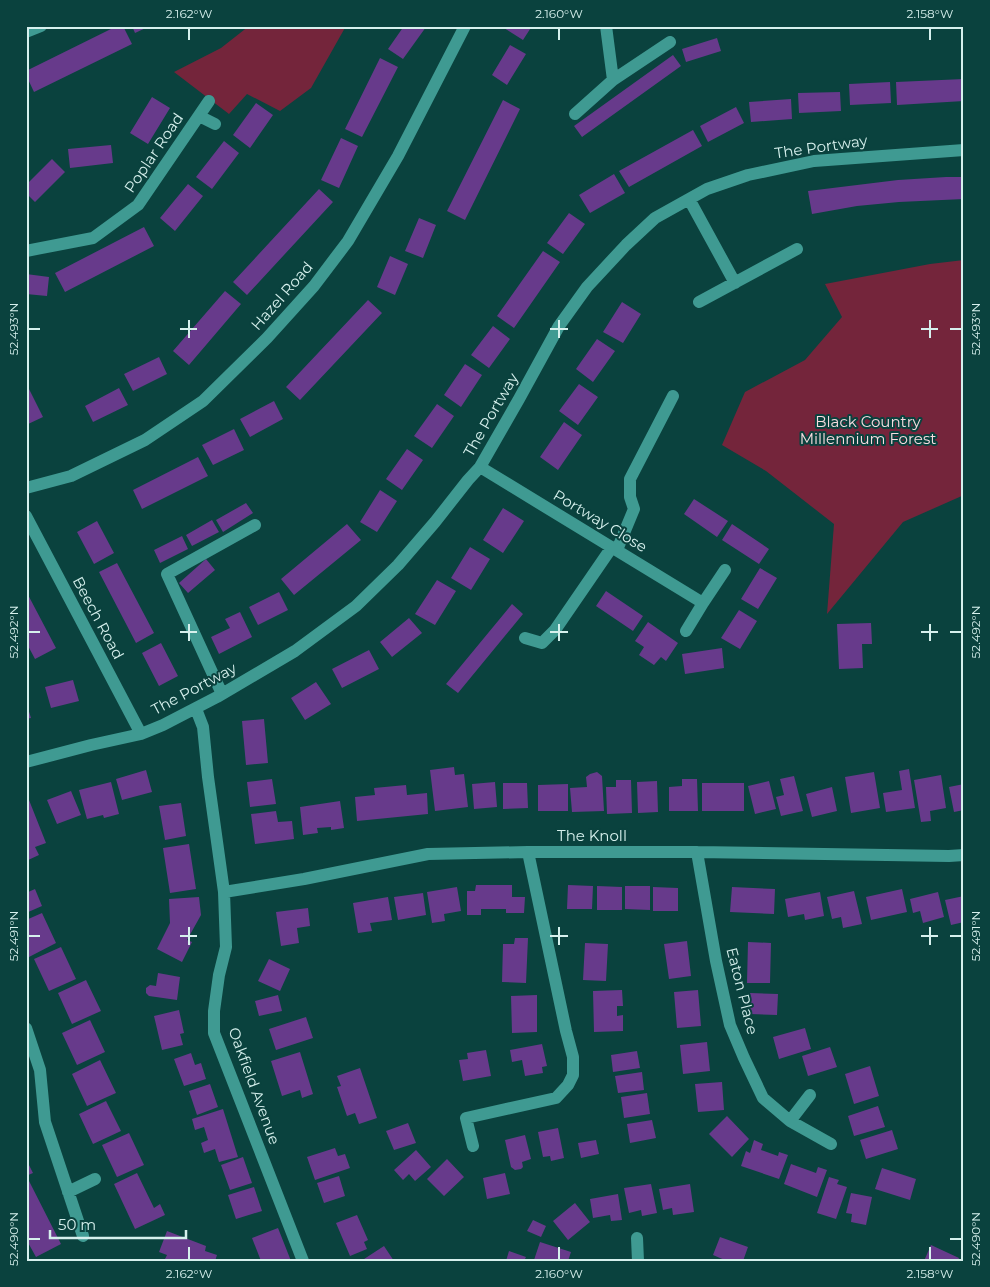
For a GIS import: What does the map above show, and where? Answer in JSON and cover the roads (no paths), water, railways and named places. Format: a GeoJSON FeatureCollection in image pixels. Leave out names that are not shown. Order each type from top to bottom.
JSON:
{"type":"FeatureCollection","features":[{"type":"Feature","properties":{"kind":"street"},"geometry":{"type":"LineString","coordinates":[[26,32],[41,26]]}},
{"type":"Feature","properties":{"kind":"street","name":"Hazel Road"},"geometry":{"type":"LineString","coordinates":[[26,488],[71,476],[145,440],[203,402],[268,338],[314,286],[348,241],[398,156],[465,26]]}},
{"type":"Feature","properties":{"kind":"street"},"geometry":{"type":"LineString","coordinates":[[606,26],[613,80]]}},
{"type":"Feature","properties":{"kind":"street"},"geometry":{"type":"LineString","coordinates":[[575,114],[613,80],[670,42]]}},
{"type":"Feature","properties":{"kind":"street","name":"Poplar Road"},"geometry":{"type":"LineString","coordinates":[[26,252],[93,238],[138,205],[208,101]]}},
{"type":"Feature","properties":{"kind":"street","name":"Poplar Road"},"geometry":{"type":"LineString","coordinates":[[199,116],[215,124]]}},
{"type":"Feature","properties":{"kind":"street","name":"The Portway"},"geometry":{"type":"LineString","coordinates":[[26,762],[140,734],[163,725],[196,709],[295,651],[356,606],[398,565],[480,467],[559,326],[587,287],[655,218],[707,189],[748,175],[814,161],[964,150]]}},
{"type":"Feature","properties":{"kind":"street"},"geometry":{"type":"LineString","coordinates":[[689,199],[735,283]]}},
{"type":"Feature","properties":{"kind":"street"},"geometry":{"type":"LineString","coordinates":[[699,302],[797,249]]}},
{"type":"Feature","properties":{"kind":"street"},"geometry":{"type":"LineString","coordinates":[[525,638],[542,643],[555,630],[614,549],[634,509],[630,497],[630,479],[673,396]]}},
{"type":"Feature","properties":{"kind":"street","name":"Portway Close"},"geometry":{"type":"LineString","coordinates":[[480,467],[703,603]]}},
{"type":"Feature","properties":{"kind":"street","name":"Beech Road"},"geometry":{"type":"LineString","coordinates":[[26,516],[140,734]]}},
{"type":"Feature","properties":{"kind":"street"},"geometry":{"type":"LineString","coordinates":[[222,694],[167,574],[255,525]]}},
{"type":"Feature","properties":{"kind":"street"},"geometry":{"type":"LineString","coordinates":[[686,631],[725,570]]}},
{"type":"Feature","properties":{"kind":"street","name":"Oakfield Avenue"},"geometry":{"type":"LineString","coordinates":[[196,709],[203,727],[224,892],[226,947],[218,975],[214,1010],[214,1033],[303,1261]]}},
{"type":"Feature","properties":{"kind":"street"},"geometry":{"type":"LineString","coordinates":[[473,1146],[466,1118],[556,1098],[568,1085],[573,1075],[573,1057],[528,852]]}},
{"type":"Feature","properties":{"kind":"street","name":"The Knoll"},"geometry":{"type":"LineString","coordinates":[[224,892],[428,854],[697,852],[964,855]]}},
{"type":"Feature","properties":{"kind":"street","name":"Eaton Place"},"geometry":{"type":"LineString","coordinates":[[697,852],[716,961],[730,1025],[744,1058],[763,1098],[790,1121],[831,1144]]}},
{"type":"Feature","properties":{"kind":"street"},"geometry":{"type":"LineString","coordinates":[[26,1028],[40,1070],[45,1122],[83,1236]]}},
{"type":"Feature","properties":{"kind":"street"},"geometry":{"type":"LineString","coordinates":[[790,1121],[810,1095]]}},
{"type":"Feature","properties":{"kind":"street"},"geometry":{"type":"LineString","coordinates":[[68,1192],[95,1179]]}},
{"type":"Feature","properties":{"kind":"street"},"geometry":{"type":"LineString","coordinates":[[637,1238],[638,1261]]}},
{"type":"Feature","properties":{"kind":"park label","name":"Black Country Millennium Forest"},"geometry":{"type":"Point","coordinates":[868,430]}}]}
